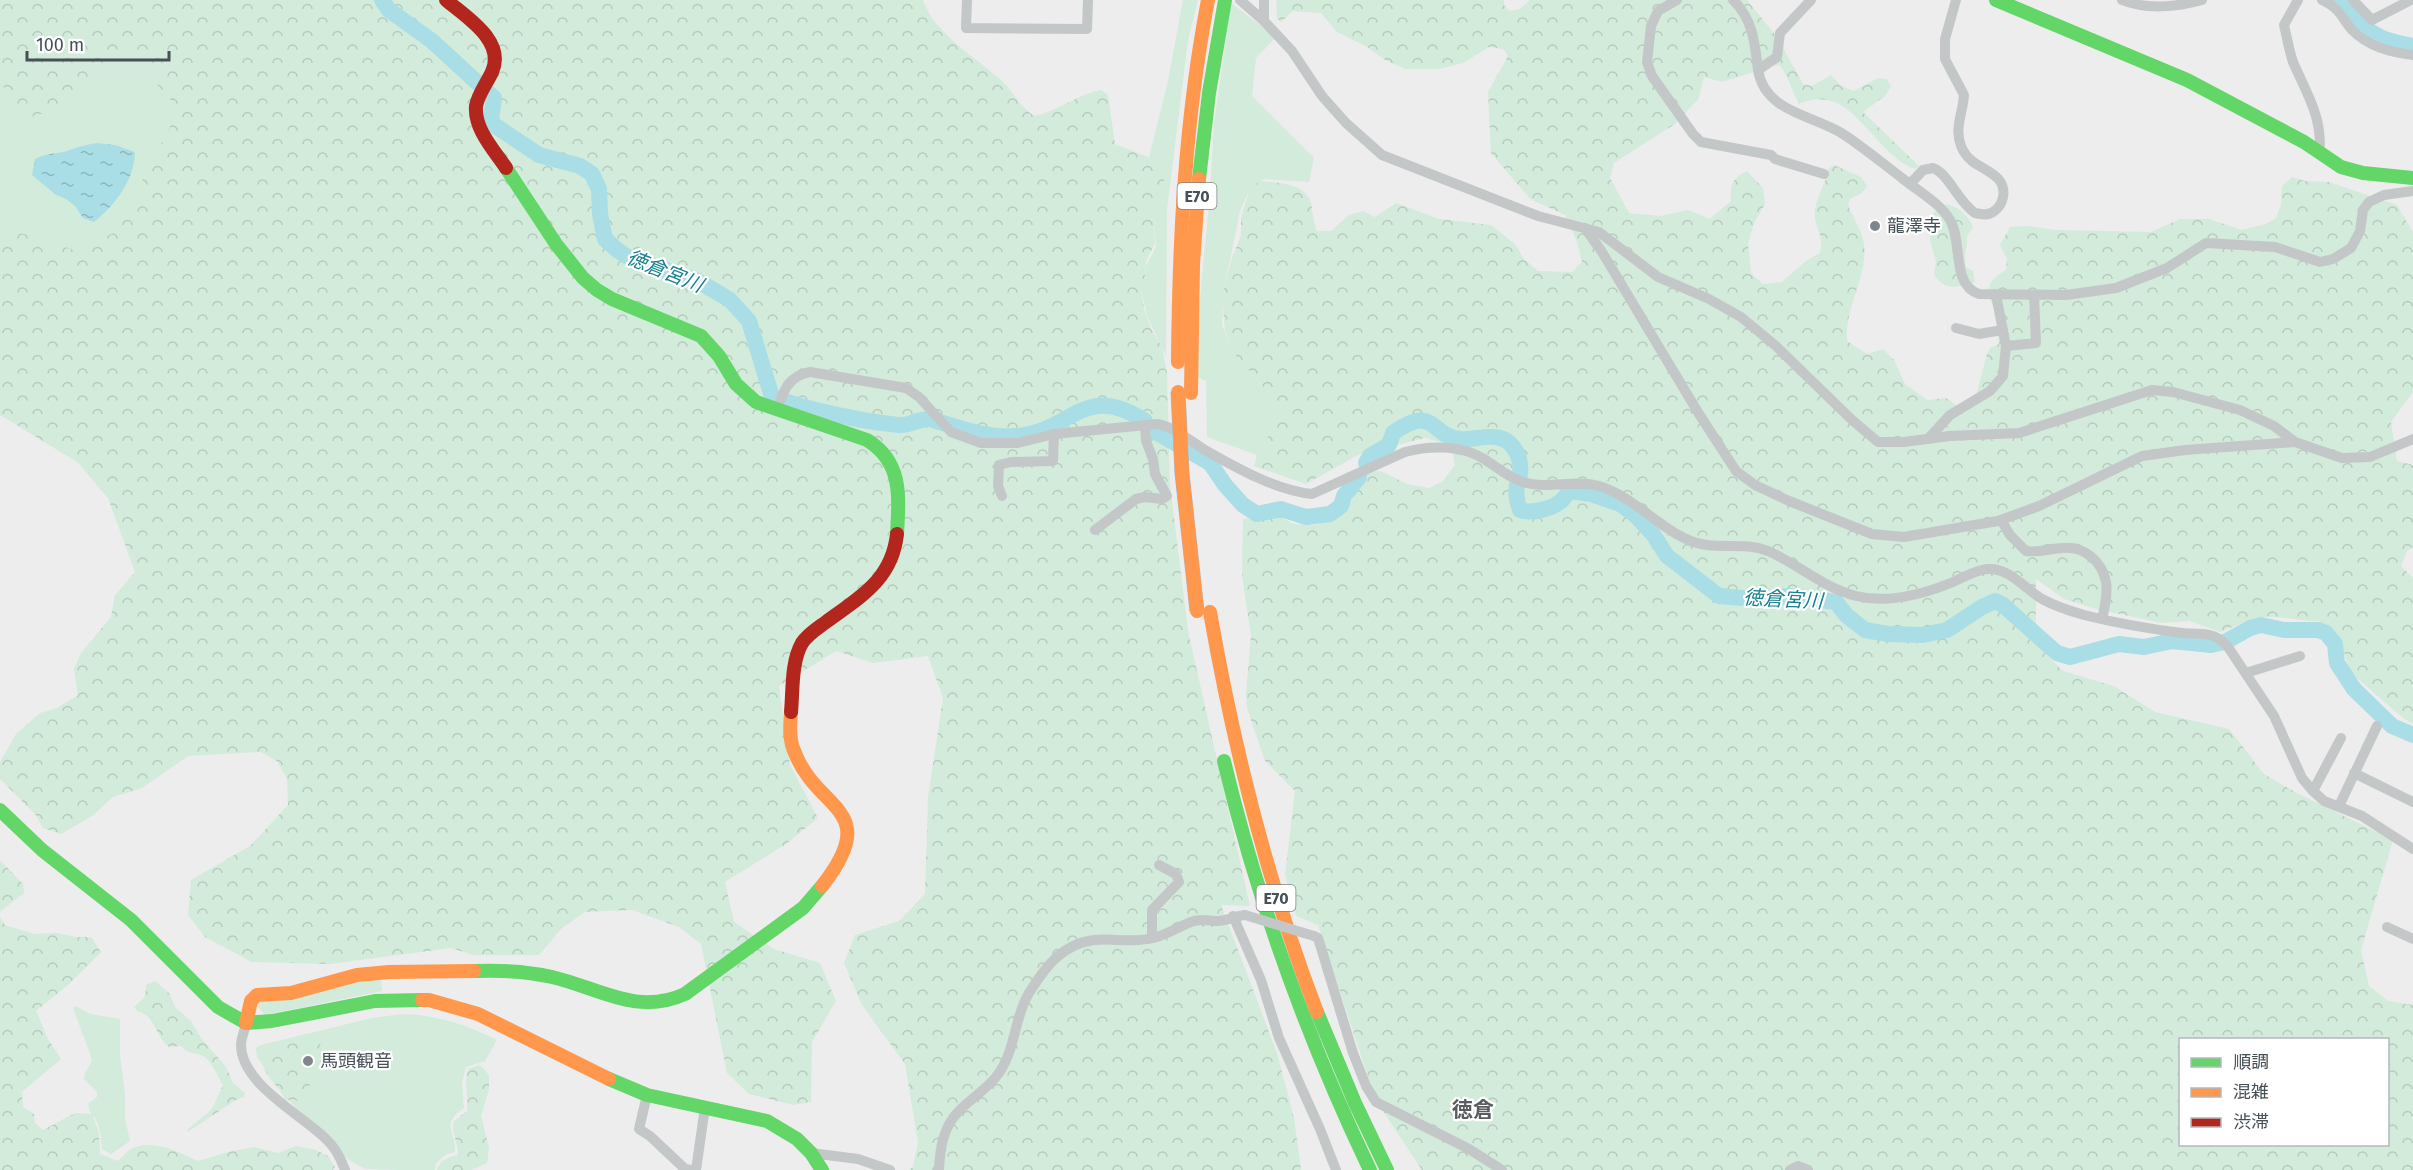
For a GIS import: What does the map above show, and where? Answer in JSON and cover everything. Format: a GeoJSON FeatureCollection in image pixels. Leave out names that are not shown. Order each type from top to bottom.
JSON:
{"type":"FeatureCollection","features":[{"type":"Feature","properties":{"kind":"main road"},"geometry":{"type":"LineString","coordinates":[[246,1023],[251,1001],[257,995],[291,993],[357,975],[389,972],[512,970],[552,977],[632,1002],[647,1004],[670,1001],[685,994],[790,918],[815,895],[847,844],[849,834],[843,816],[800,763],[794,750],[790,721],[797,657],[801,645],[808,635],[865,592],[887,570],[893,556],[898,480],[890,458],[874,444],[821,423],[777,411],[756,402],[736,384],[719,356],[701,336],[612,299],[583,278],[556,244],[481,131],[476,108],[478,99],[493,71],[496,60],[494,50],[482,30],[446,0]]}},
{"type":"Feature","properties":{"kind":"main road","name":"E70"},"geometry":{"type":"LineString","coordinates":[[1184,392],[1178,259],[1191,107],[1208,0]]}},
{"type":"Feature","properties":{"kind":"main road","name":"E70"},"geometry":{"type":"LineString","coordinates":[[1225,0],[1208,101],[1198,184],[1184,392],[1182,473],[1203,612],[1232,738],[1272,885],[1292,947],[1329,1045],[1387,1170]]}},
{"type":"Feature","properties":{"kind":"main road"},"geometry":{"type":"LineString","coordinates":[[1996,0],[2187,80],[2304,142],[2319,154],[2351,171],[2413,178]]}},
{"type":"Feature","properties":{"kind":"main road","name":"E70"},"geometry":{"type":"LineString","coordinates":[[1203,612],[1203,654]]}},
{"type":"Feature","properties":{"kind":"main road","name":"E70"},"geometry":{"type":"LineString","coordinates":[[1221,750],[1254,878],[1278,953],[1315,1051],[1370,1170]]}},
{"type":"Feature","properties":{"kind":"main road"},"geometry":{"type":"LineString","coordinates":[[0,810],[47,854],[131,920],[218,1007],[246,1023],[272,1021],[375,1001],[429,1000],[478,1014],[647,1095],[767,1121],[797,1139],[811,1153],[822,1170]]}},
{"type":"Feature","properties":{"kind":"street"},"geometry":{"type":"LineString","coordinates":[[967,0],[966,28],[1088,30],[1088,0]]}},
{"type":"Feature","properties":{"kind":"street"},"geometry":{"type":"LineString","coordinates":[[1240,0],[1262,19],[1292,51],[1322,96],[1346,123],[1382,155],[1538,216],[1599,232],[1658,277],[1709,299],[1741,317],[1776,346],[1873,439],[1886,443],[2019,433],[2152,390],[2173,392],[2240,410],[2274,426],[2295,442],[2342,458],[2370,457],[2413,439]]}},
{"type":"Feature","properties":{"kind":"street"},"geometry":{"type":"LineString","coordinates":[[1262,19],[1264,0]]}},
{"type":"Feature","properties":{"kind":"street"},"geometry":{"type":"LineString","coordinates":[[1677,0],[1658,11],[1651,26],[1647,62],[1652,76],[1693,134],[1701,142],[1771,155],[1775,159],[1824,174]]}},
{"type":"Feature","properties":{"kind":"street"},"geometry":{"type":"LineString","coordinates":[[1733,0],[1750,21],[1758,70],[1767,93],[1797,114],[1840,132],[1940,208],[1950,219],[1956,233],[1960,270],[1967,287],[1979,294],[2088,293],[2125,285],[2167,268],[2206,243],[2275,247],[2320,262],[2351,248],[2360,231],[2364,205],[2384,195],[2413,191]]}},
{"type":"Feature","properties":{"kind":"street"},"geometry":{"type":"LineString","coordinates":[[1758,70],[1777,57],[1780,33],[1811,0]]}},
{"type":"Feature","properties":{"kind":"street"},"geometry":{"type":"LineString","coordinates":[[1910,184],[1923,170],[1933,168],[1941,173],[1961,200],[1975,213],[1989,214],[1999,207],[2003,200],[2004,190],[1998,177],[1971,161],[1958,136],[1964,95],[1948,68],[1944,48],[1956,0]]}},
{"type":"Feature","properties":{"kind":"street"},"geometry":{"type":"LineString","coordinates":[[2122,0],[2149,6],[2185,5],[2202,0]]}},
{"type":"Feature","properties":{"kind":"street"},"geometry":{"type":"LineString","coordinates":[[2298,0],[2284,25],[2293,61],[2320,127],[2319,154]]}},
{"type":"Feature","properties":{"kind":"street"},"geometry":{"type":"LineString","coordinates":[[2322,0],[2341,12],[2349,25],[2364,40],[2389,51],[2413,55]]}},
{"type":"Feature","properties":{"kind":"street"},"geometry":{"type":"LineString","coordinates":[[2353,0],[2372,20],[2411,0]]}},
{"type":"Feature","properties":{"kind":"street"},"geometry":{"type":"LineString","coordinates":[[1584,228],[1602,252],[1699,414],[1737,471],[1745,479],[1810,510],[1884,536],[1916,536],[2001,520],[2039,506],[2142,456],[2185,450],[2295,442]]}},
{"type":"Feature","properties":{"kind":"street"},"geometry":{"type":"LineString","coordinates":[[1928,439],[1950,415],[1990,391],[2003,376],[2006,346],[1996,295]]}},
{"type":"Feature","properties":{"kind":"street"},"geometry":{"type":"LineString","coordinates":[[2006,346],[2036,344],[2034,295]]}},
{"type":"Feature","properties":{"kind":"street"},"geometry":{"type":"LineString","coordinates":[[1956,328],[1980,334],[2002,330]]}},
{"type":"Feature","properties":{"kind":"street"},"geometry":{"type":"LineString","coordinates":[[777,411],[788,383],[802,373],[810,372],[906,388],[920,397],[951,432],[981,443],[1018,443],[1054,434],[1145,425],[1167,426],[1242,470],[1268,482],[1312,495],[1382,461],[1419,448],[1440,447],[1481,457],[1516,480],[1529,484],[1600,486],[1622,495],[1682,537],[1699,544],[1717,547],[1742,546],[1768,552],[1846,594],[1860,597],[1903,598],[1927,593],[1988,569],[2003,572],[2041,598],[2064,609],[2102,619],[2182,633],[2209,634],[2220,639],[2228,646],[2274,716],[2302,778],[2313,791],[2324,801],[2362,816],[2413,849]]}},
{"type":"Feature","properties":{"kind":"street"},"geometry":{"type":"LineString","coordinates":[[1095,530],[1136,499],[1145,497],[1162,499],[1167,496],[1155,474],[1153,459],[1146,441],[1145,425]]}},
{"type":"Feature","properties":{"kind":"street"},"geometry":{"type":"LineString","coordinates":[[1002,496],[998,486],[999,465],[1011,462],[1053,461],[1054,434]]}},
{"type":"Feature","properties":{"kind":"street"},"geometry":{"type":"LineString","coordinates":[[2001,520],[2010,535],[2026,550],[2032,552],[2065,547],[2078,549],[2094,558],[2106,581],[2107,596],[2102,619]]}},
{"type":"Feature","properties":{"kind":"street"},"geometry":{"type":"LineString","coordinates":[[2246,673],[2300,656]]}},
{"type":"Feature","properties":{"kind":"street"},"geometry":{"type":"LineString","coordinates":[[2338,806],[2377,726]]}},
{"type":"Feature","properties":{"kind":"street"},"geometry":{"type":"LineString","coordinates":[[2313,791],[2341,738]]}},
{"type":"Feature","properties":{"kind":"street"},"geometry":{"type":"LineString","coordinates":[[2354,773],[2413,802]]}},
{"type":"Feature","properties":{"kind":"street"},"geometry":{"type":"LineString","coordinates":[[1152,938],[1152,910],[1179,882],[1176,874],[1160,865]]}},
{"type":"Feature","properties":{"kind":"street"},"geometry":{"type":"LineString","coordinates":[[1239,915],[1279,1038],[1336,1170]]}},
{"type":"Feature","properties":{"kind":"street"},"geometry":{"type":"LineString","coordinates":[[939,1170],[940,1149],[946,1128],[958,1112],[992,1083],[1002,1069],[1011,1051],[1020,1012],[1028,995],[1056,956],[1080,943],[1095,940],[1137,942],[1194,920],[1218,921],[1239,915],[1318,938],[1353,1053],[1366,1086],[1376,1102],[1469,1149],[1502,1170]]}},
{"type":"Feature","properties":{"kind":"street"},"geometry":{"type":"LineString","coordinates":[[2386,927],[2413,939]]}},
{"type":"Feature","properties":{"kind":"street"},"geometry":{"type":"LineString","coordinates":[[246,1023],[241,1046],[244,1060],[254,1077],[265,1089],[327,1139],[345,1170]]}},
{"type":"Feature","properties":{"kind":"street"},"geometry":{"type":"LineString","coordinates":[[647,1095],[639,1129],[650,1136],[685,1169],[694,1170],[705,1107]]}},
{"type":"Feature","properties":{"kind":"street"},"geometry":{"type":"LineString","coordinates":[[811,1153],[858,1159],[890,1170]]}},
{"type":"Feature","properties":{"kind":"street"},"geometry":{"type":"LineString","coordinates":[[1790,1170],[1798,1166],[1808,1170]]}},
{"type":"Feature","properties":{"kind":"green space"},"geometry":{"type":"Polygon","coordinates":[[[0,0],[923,0],[937,24],[947,35],[1004,83],[1022,105],[1035,116],[1093,92],[1101,90],[1108,95],[1115,144],[1148,157],[1164,177],[1165,194],[1154,217],[1155,243],[1146,261],[1145,276],[1140,285],[1144,309],[1151,329],[1162,347],[1167,373],[1170,485],[1188,631],[1250,906],[1221,905],[1277,1053],[1294,1118],[1301,1170],[909,1170],[913,1167],[918,1142],[905,1064],[862,1005],[844,963],[855,935],[899,921],[925,894],[928,797],[943,698],[928,656],[873,663],[836,651],[779,686],[790,765],[818,818],[786,844],[725,882],[734,922],[774,949],[820,963],[836,1001],[812,1042],[811,1102],[793,1105],[749,1094],[727,1073],[701,944],[679,927],[632,910],[585,912],[562,928],[539,955],[473,955],[451,948],[330,964],[252,962],[205,937],[188,915],[191,880],[250,846],[288,805],[287,779],[277,761],[260,752],[188,756],[142,788],[113,797],[92,816],[61,834],[43,828],[35,814],[0,779],[0,762],[16,734],[40,713],[57,708],[78,695],[74,669],[81,653],[111,617],[115,595],[135,572],[108,498],[77,462],[0,415],[0,229],[43,238],[73,250],[116,232],[179,109],[129,54],[118,64],[96,73],[83,88],[45,113],[15,121],[0,76],[0,0]]]}},
{"type":"Feature","properties":{"kind":"green space"},"geometry":{"type":"Polygon","coordinates":[[[1183,0],[1198,0],[1188,40],[1167,209],[1166,356],[1147,316],[1140,285],[1145,276],[1146,266],[1156,247],[1154,217],[1160,203],[1158,176],[1149,157],[1168,81],[1183,0]]]}},
{"type":"Feature","properties":{"kind":"green space"},"geometry":{"type":"Polygon","coordinates":[[[1276,0],[1504,0],[1504,5],[1510,11],[1520,9],[1530,0],[1747,0],[1777,37],[1803,84],[1812,86],[1831,75],[1841,86],[1854,91],[1878,78],[1886,79],[1891,86],[1885,96],[1863,112],[1919,166],[1915,169],[1900,160],[1860,121],[1833,102],[1817,99],[1799,104],[1780,65],[1722,82],[1704,77],[1699,98],[1675,124],[1614,163],[1610,178],[1629,213],[1660,216],[1688,210],[1710,219],[1731,201],[1733,183],[1738,176],[1747,171],[1763,188],[1765,204],[1754,223],[1748,244],[1751,273],[1763,284],[1782,282],[1806,261],[1820,253],[1821,241],[1815,211],[1828,169],[1834,165],[1861,177],[1867,186],[1862,193],[1850,199],[1848,205],[1861,234],[1864,256],[1863,268],[1849,317],[1847,341],[1867,354],[1883,349],[1894,360],[1905,384],[1927,400],[1946,398],[1956,405],[1967,406],[1974,400],[1987,354],[1990,348],[1999,344],[1997,330],[2002,320],[1990,298],[1989,287],[1992,281],[2006,270],[2007,259],[2000,245],[2010,227],[2151,232],[2180,219],[2209,219],[2242,230],[2266,224],[2276,218],[2281,205],[2282,186],[2292,177],[2305,181],[2329,182],[2397,205],[2413,232],[2413,392],[2391,422],[2397,461],[2413,465],[2413,547],[2407,551],[2401,566],[2413,578],[2413,724],[2350,672],[2337,638],[2319,621],[2261,617],[2220,632],[2190,621],[2161,623],[2096,609],[2064,599],[2036,579],[2036,644],[2063,671],[2114,686],[2155,712],[2229,729],[2264,774],[2293,791],[2393,840],[2361,950],[2369,986],[2388,1001],[2413,1005],[2413,1170],[1422,1170],[1374,1095],[1318,925],[1296,916],[1285,874],[1295,791],[1265,761],[1247,708],[1251,635],[1242,576],[1243,519],[1279,516],[1294,524],[1315,525],[1329,519],[1351,502],[1366,472],[1381,471],[1407,484],[1429,488],[1443,481],[1455,465],[1451,445],[1425,438],[1358,455],[1306,484],[1254,466],[1257,455],[1284,410],[1232,351],[1225,331],[1222,297],[1231,261],[1241,235],[1241,218],[1250,188],[1260,181],[1287,184],[1305,193],[1310,201],[1317,231],[1331,231],[1349,215],[1363,211],[1375,217],[1396,203],[1439,219],[1491,225],[1515,244],[1524,259],[1538,271],[1572,272],[1582,262],[1577,242],[1565,215],[1530,199],[1491,153],[1488,92],[1508,56],[1503,49],[1489,47],[1463,63],[1439,69],[1405,69],[1337,32],[1321,13],[1293,11],[1281,22],[1277,18],[1276,0]]]}},
{"type":"Feature","properties":{"kind":"green space"},"geometry":{"type":"Polygon","coordinates":[[[1231,3],[1276,37],[1256,58],[1252,96],[1314,158],[1309,182],[1264,179],[1250,188],[1240,211],[1223,294],[1222,325],[1232,351],[1284,410],[1257,455],[1207,437],[1206,381],[1198,377],[1198,319],[1214,124],[1231,3]]]}},
{"type":"Feature","properties":{"kind":"green space"},"geometry":{"type":"Polygon","coordinates":[[[0,41],[140,49],[185,104],[136,241],[85,255],[0,243],[0,41]]]}},
{"type":"Feature","properties":{"kind":"green space"},"geometry":{"type":"Polygon","coordinates":[[[1947,204],[1963,212],[1973,227],[1967,236],[1965,258],[1966,267],[1973,271],[1975,282],[1952,287],[1943,284],[1934,275],[1936,262],[1930,240],[1933,213],[1947,204]]]}},
{"type":"Feature","properties":{"kind":"green space"},"geometry":{"type":"Polygon","coordinates":[[[0,860],[23,884],[24,893],[0,912],[0,860]]]}},
{"type":"Feature","properties":{"kind":"green space"},"geometry":{"type":"Polygon","coordinates":[[[0,917],[5,925],[34,934],[57,933],[91,937],[101,952],[69,984],[36,1011],[48,1039],[61,1059],[22,1092],[23,1107],[34,1114],[35,1123],[43,1130],[75,1113],[92,1114],[99,1133],[100,1154],[118,1161],[131,1149],[149,1145],[166,1148],[198,1161],[254,1147],[278,1153],[296,1146],[316,1150],[328,1156],[335,1167],[332,1170],[0,1170],[0,917]]]}},
{"type":"Feature","properties":{"kind":"green space"},"geometry":{"type":"Polygon","coordinates":[[[381,979],[382,991],[265,1015],[258,1007],[260,1002],[345,983],[381,979]]]}},
{"type":"Feature","properties":{"kind":"green space"},"geometry":{"type":"Polygon","coordinates":[[[155,981],[170,994],[175,1007],[191,1021],[201,1038],[226,1067],[233,1083],[245,1093],[244,1097],[187,1132],[212,1109],[223,1085],[206,1058],[188,1052],[181,1046],[169,1047],[160,1037],[148,1016],[138,1012],[134,1007],[144,998],[147,984],[155,981]]]}},
{"type":"Feature","properties":{"kind":"green space"},"geometry":{"type":"Polygon","coordinates":[[[76,1006],[90,1014],[120,1019],[120,1056],[125,1094],[125,1118],[130,1141],[111,1154],[102,1149],[98,1124],[88,1104],[97,1097],[97,1092],[84,1079],[92,1059],[73,1008],[76,1006]]]}},
{"type":"Feature","properties":{"kind":"green space"},"geometry":{"type":"Polygon","coordinates":[[[403,1014],[428,1016],[452,1022],[497,1040],[485,1061],[466,1067],[462,1082],[464,1108],[451,1123],[455,1152],[447,1154],[436,1163],[435,1170],[366,1169],[336,1150],[306,1120],[257,1057],[256,1048],[372,1018],[403,1014]]]}},
{"type":"Feature","properties":{"kind":"green space"},"geometry":{"type":"Polygon","coordinates":[[[306,1038],[314,1039],[322,1046],[322,1056],[307,1072],[311,1092],[303,1101],[285,1100],[267,1074],[261,1053],[267,1049],[276,1050],[286,1044],[296,1043],[306,1038]]]}},
{"type":"Feature","properties":{"kind":"green space"},"geometry":{"type":"Polygon","coordinates":[[[480,1065],[489,1075],[489,1089],[481,1116],[489,1148],[487,1163],[471,1170],[437,1170],[445,1160],[458,1155],[453,1122],[467,1111],[468,1069],[480,1065]]]}},
{"type":"Feature","properties":{"kind":"water"},"geometry":{"type":"Polygon","coordinates":[[[96,143],[115,145],[135,152],[131,173],[122,192],[94,222],[83,218],[75,206],[56,195],[32,175],[35,159],[96,143]]]}},
{"type":"Feature","properties":{"kind":"waterway","name":"徳倉宮川"},"geometry":{"type":"LineString","coordinates":[[382,0],[389,10],[432,41],[494,98],[491,119],[494,125],[539,155],[580,166],[592,174],[599,189],[600,214],[605,239],[616,249],[626,256],[698,281],[730,300],[749,321],[772,397],[818,411],[867,421],[903,425],[930,419],[995,436],[1035,433],[1092,407],[1107,406],[1124,410],[1145,421]]}},
{"type":"Feature","properties":{"kind":"waterway"},"geometry":{"type":"LineString","coordinates":[[2339,0],[2371,32],[2390,41],[2413,46]]}},
{"type":"Feature","properties":{"kind":"waterway","name":"徳倉宮川"},"geometry":{"type":"LineString","coordinates":[[1366,463],[1370,456],[1389,445],[1393,433],[1417,421],[1425,421],[1450,437],[1460,439],[1501,438],[1515,449],[1520,474]]}},
{"type":"Feature","properties":{"kind":"waterway","name":"徳倉宮川"},"geometry":{"type":"LineString","coordinates":[[1154,431],[1210,463],[1243,505],[1257,514],[1281,509],[1306,517],[1330,514],[1341,506],[1344,496],[1359,477]]}},
{"type":"Feature","properties":{"kind":"waterway","name":"徳倉宮川"},"geometry":{"type":"LineString","coordinates":[[1517,485],[1518,504],[1520,510],[1525,511],[1552,507],[1571,491],[1591,494],[1620,504],[1634,514],[1653,534],[1667,556],[1719,596],[1755,599],[1789,596],[1836,602],[1847,616],[1865,630],[1888,634],[1923,635],[1947,630],[1995,601],[2003,605],[2057,653],[2070,657],[2119,644],[2144,647],[2172,641],[2211,645],[2225,642],[2250,628],[2261,625],[2284,630],[2318,630],[2326,633],[2335,644],[2337,663],[2354,689],[2392,726],[2413,735]]}},
{"type":"Feature","properties":{"kind":"traffic: fast"},"geometry":{"type":"LineString","coordinates":[[1199,179],[1209,93],[1225,0]]}},
{"type":"Feature","properties":{"kind":"traffic: fast"},"geometry":{"type":"LineString","coordinates":[[1996,0],[2187,80],[2304,142],[2341,167],[2363,173],[2413,178]]}},
{"type":"Feature","properties":{"kind":"traffic: fast"},"geometry":{"type":"LineString","coordinates":[[506,168],[556,244],[583,278],[597,290],[612,299],[701,336],[719,356],[736,384],[756,402],[867,440],[879,449],[893,470],[896,481],[897,534]]}},
{"type":"Feature","properties":{"kind":"traffic: fast"},"geometry":{"type":"LineString","coordinates":[[1224,761],[1252,866],[1286,969],[1325,1070],[1370,1170]]}},
{"type":"Feature","properties":{"kind":"traffic: fast"},"geometry":{"type":"LineString","coordinates":[[0,810],[42,850],[131,920],[218,1007],[246,1023],[272,1021],[375,1001],[422,1000]]}},
{"type":"Feature","properties":{"kind":"traffic: fast"},"geometry":{"type":"LineString","coordinates":[[474,971],[532,973],[618,998],[651,1002],[667,1000],[685,994],[803,908],[822,886]]}},
{"type":"Feature","properties":{"kind":"traffic: fast"},"geometry":{"type":"LineString","coordinates":[[1317,1012],[1355,1103],[1387,1170]]}},
{"type":"Feature","properties":{"kind":"traffic: fast"},"geometry":{"type":"LineString","coordinates":[[609,1079],[647,1095],[767,1121],[797,1139],[811,1153],[822,1170]]}},
{"type":"Feature","properties":{"kind":"traffic: slow"},"geometry":{"type":"LineString","coordinates":[[1178,362],[1185,180],[1194,90],[1208,0]]}},
{"type":"Feature","properties":{"kind":"traffic: slow"},"geometry":{"type":"LineString","coordinates":[[1191,393],[1193,264],[1199,179]]}},
{"type":"Feature","properties":{"kind":"traffic: slow"},"geometry":{"type":"LineString","coordinates":[[1178,392],[1182,473],[1197,611]]}},
{"type":"Feature","properties":{"kind":"traffic: slow"},"geometry":{"type":"LineString","coordinates":[[1210,612],[1230,714],[1254,815],[1283,914],[1317,1012]]}},
{"type":"Feature","properties":{"kind":"traffic: slow"},"geometry":{"type":"LineString","coordinates":[[791,712],[790,728],[795,753],[805,772],[840,812],[846,825],[847,841],[839,860],[822,886]]}},
{"type":"Feature","properties":{"kind":"traffic: slow"},"geometry":{"type":"LineString","coordinates":[[246,1023],[251,1001],[257,995],[291,993],[357,975],[389,972],[474,971]]}},
{"type":"Feature","properties":{"kind":"traffic: slow"},"geometry":{"type":"LineString","coordinates":[[422,1000],[478,1014],[609,1079]]}},
{"type":"Feature","properties":{"kind":"traffic: jam"},"geometry":{"type":"LineString","coordinates":[[446,0],[482,31],[494,50],[495,61],[492,72],[479,97],[476,115],[481,131],[506,168]]}},
{"type":"Feature","properties":{"kind":"traffic: jam"},"geometry":{"type":"LineString","coordinates":[[791,712],[794,668],[802,643],[813,631],[872,586],[889,564],[897,534]]}},
{"type":"Feature","properties":{"kind":"place","name":"龍澤寺"},"geometry":{"type":"Point","coordinates":[1875,226]}},
{"type":"Feature","properties":{"kind":"place","name":"馬頭観音"},"geometry":{"type":"Point","coordinates":[308,1061]}},
{"type":"Feature","properties":{"kind":"district","name":"徳倉"},"geometry":{"type":"Point","coordinates":[1473,1110]}}]}
